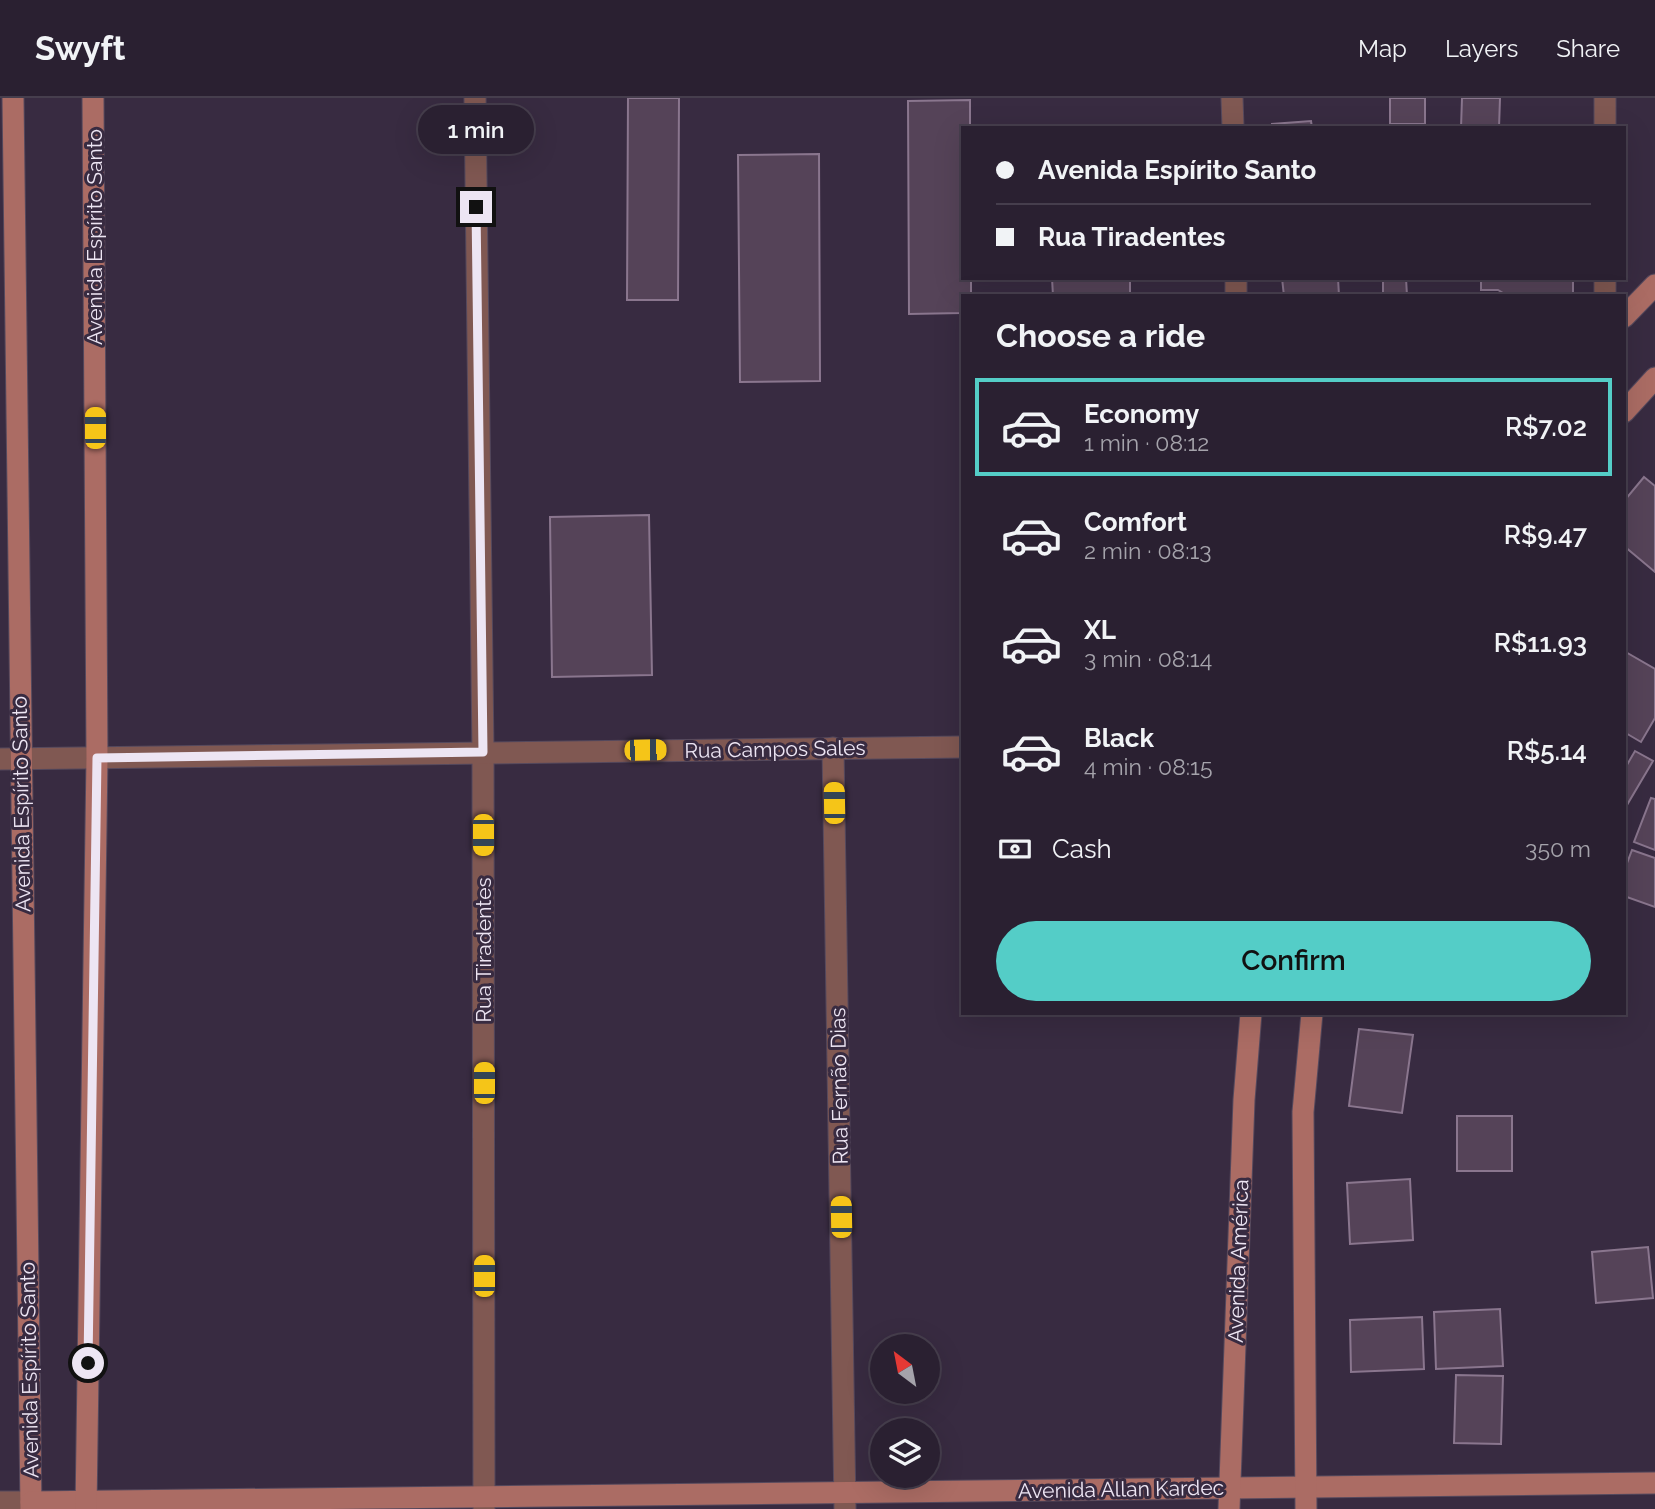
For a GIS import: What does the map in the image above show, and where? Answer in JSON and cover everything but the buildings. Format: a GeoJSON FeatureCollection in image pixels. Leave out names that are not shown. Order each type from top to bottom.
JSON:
{"type":"FeatureCollection","features":[{"type":"Feature","properties":{"kind":"main road","name":"Avenida Espírito Santo"},"geometry":{"type":"LineString","coordinates":[[12,98],[10,759],[31,1505]]}},
{"type":"Feature","properties":{"kind":"main road","name":"Avenida Espírito Santo"},"geometry":{"type":"LineString","coordinates":[[86,1505],[97,758],[93,98]]}},
{"type":"Feature","properties":{"kind":"main road"},"geometry":{"type":"LineString","coordinates":[[1626,315],[1655,285]]}},
{"type":"Feature","properties":{"kind":"main road"},"geometry":{"type":"LineString","coordinates":[[1626,410],[1655,378]]}},
{"type":"Feature","properties":{"kind":"main road","name":"Avenida América"},"geometry":{"type":"LineString","coordinates":[[1229,1498],[1244,1100],[1251,1015]]}},
{"type":"Feature","properties":{"kind":"main road"},"geometry":{"type":"LineString","coordinates":[[1306,1509],[1303,1112],[1312,1015]]}},
{"type":"Feature","properties":{"kind":"main road","name":"Avenida Allan Kardec"},"geometry":{"type":"LineString","coordinates":[[31,1505],[1229,1498],[1307,1487],[1655,1483]]}},
{"type":"Feature","properties":{"kind":"street","name":"Rua Tiradentes"},"geometry":{"type":"LineString","coordinates":[[475,98],[483,752],[484,1503]]}},
{"type":"Feature","properties":{"kind":"street"},"geometry":{"type":"LineString","coordinates":[[1232,98],[1233,126]]}},
{"type":"Feature","properties":{"kind":"street"},"geometry":{"type":"LineString","coordinates":[[1605,98],[1605,126]]}},
{"type":"Feature","properties":{"kind":"street","name":"Rua Campos Sales"},"geometry":{"type":"LineString","coordinates":[[10,759],[961,747]]}},
{"type":"Feature","properties":{"kind":"street","name":"Rua Fernão Dias"},"geometry":{"type":"LineString","coordinates":[[833,748],[845,1501]]}},
{"type":"Feature","properties":{"kind":"street","name":"Avenida Allan Kardec"},"geometry":{"type":"LineString","coordinates":[[0,1502],[31,1505]]}},
{"type":"Feature","properties":{"kind":"route"},"geometry":{"type":"LineString","coordinates":[[88,1363],[97,758],[483,752],[476,207]]}}]}
